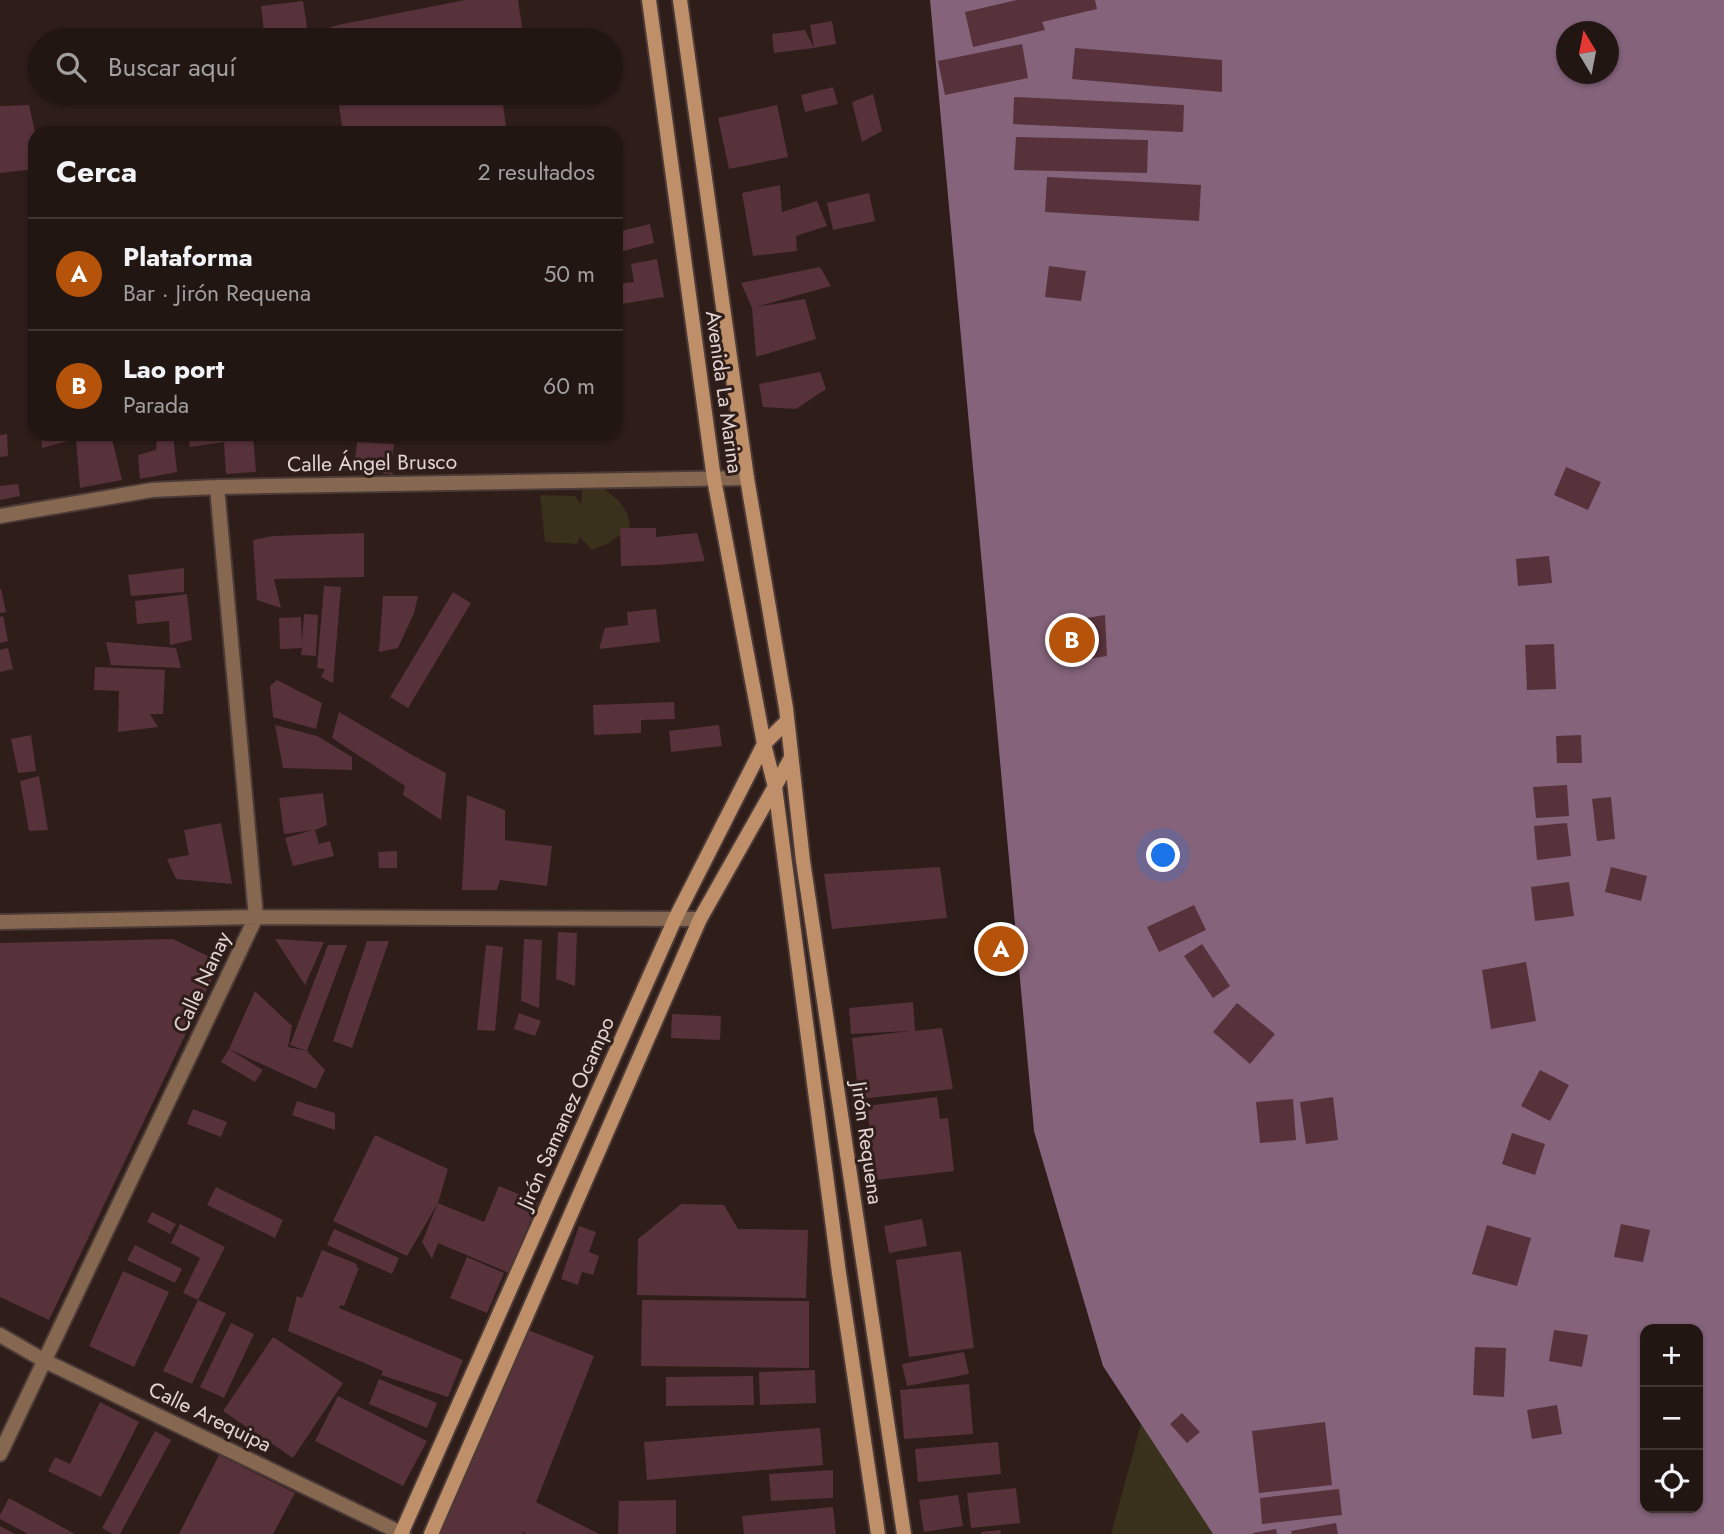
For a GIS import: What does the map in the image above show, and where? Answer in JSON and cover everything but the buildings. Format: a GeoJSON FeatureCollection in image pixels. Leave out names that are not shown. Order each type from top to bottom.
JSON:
{"type":"FeatureCollection","features":[{"type":"Feature","properties":{"kind":"main road","name":"Avenida La Marina"},"geometry":{"type":"LineString","coordinates":[[649,0],[714,479],[764,744],[775,787]]}},
{"type":"Feature","properties":{"kind":"main road","name":"Avenida La Marina"},"geometry":{"type":"LineString","coordinates":[[680,0],[747,478],[786,708],[791,758]]}},
{"type":"Feature","properties":{"kind":"main road","name":"Jirón Samanez Ocampo"},"geometry":{"type":"LineString","coordinates":[[402,1534],[675,919],[764,744],[787,722]]}},
{"type":"Feature","properties":{"kind":"main road"},"geometry":{"type":"LineString","coordinates":[[431,1534],[700,919],[791,758]]}},
{"type":"Feature","properties":{"kind":"main road","name":"Jirón Requena"},"geometry":{"type":"LineString","coordinates":[[791,758],[803,861],[904,1534]]}},
{"type":"Feature","properties":{"kind":"main road","name":"Jirón Requena"},"geometry":{"type":"LineString","coordinates":[[775,787],[839,1273],[878,1534]]}},
{"type":"Feature","properties":{"kind":"main road"},"geometry":{"type":"LineString","coordinates":[[839,1273],[864,1268]]}},
{"type":"Feature","properties":{"kind":"street","name":"Calle Ángel Brusco"},"geometry":{"type":"LineString","coordinates":[[0,516],[152,491],[217,487],[747,478]]}},
{"type":"Feature","properties":{"kind":"street","name":"Calle Nanay"},"geometry":{"type":"LineString","coordinates":[[0,1454],[256,917],[217,487]]}},
{"type":"Feature","properties":{"kind":"street"},"geometry":{"type":"LineString","coordinates":[[0,922],[256,917],[700,919]]}},
{"type":"Feature","properties":{"kind":"street","name":"Calle Arequipa"},"geometry":{"type":"LineString","coordinates":[[0,1335],[45,1361],[402,1534]]}},
{"type":"Feature","properties":{"kind":"shaded area"},"geometry":{"type":"Polygon","coordinates":[[[930,0],[1724,0],[1724,1534],[1213,1534],[1103,1366],[1034,1131],[930,0]]]}},
{"type":"Feature","properties":{"kind":"shaded area"},"geometry":{"type":"Polygon","coordinates":[[[598,486],[620,503],[627,514],[630,528],[609,543],[592,550],[580,537],[577,544],[545,542],[540,495],[575,496],[581,505],[582,490],[598,486]]]}},
{"type":"Feature","properties":{"kind":"shaded area"},"geometry":{"type":"Polygon","coordinates":[[[1141,1424],[1213,1534],[1111,1534],[1141,1424]]]}},
{"type":"Feature","properties":{"kind":"place","name":"Lao port"},"geometry":{"type":"Point","coordinates":[1072,640]}},
{"type":"Feature","properties":{"kind":"place","name":"Plataforma"},"geometry":{"type":"Point","coordinates":[1001,949]}}]}
